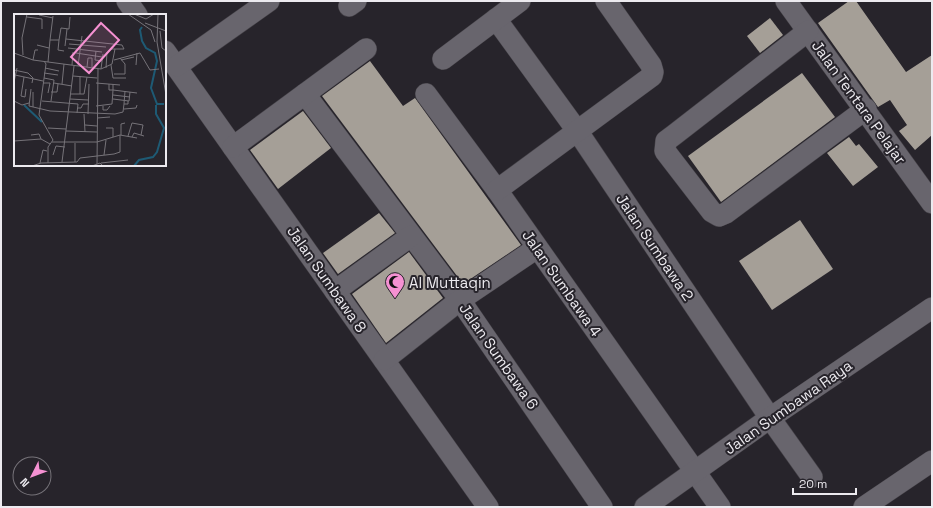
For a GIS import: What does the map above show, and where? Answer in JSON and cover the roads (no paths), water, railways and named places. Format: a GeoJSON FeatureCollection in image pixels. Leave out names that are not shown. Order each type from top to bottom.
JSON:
{"type":"FeatureCollection","features":[{"type":"Feature","properties":{"kind":"street"},"geometry":{"type":"LineString","coordinates":[[127,1],[137,14]]}},
{"type":"Feature","properties":{"kind":"street"},"geometry":{"type":"LineString","coordinates":[[443,59],[520,1]]}},
{"type":"Feature","properties":{"kind":"street"},"geometry":{"type":"LineString","coordinates":[[497,190],[650,78],[653,72],[651,65],[606,1]]}},
{"type":"Feature","properties":{"kind":"street","name":"Jalan Tentara Pelajar"},"geometry":{"type":"LineString","coordinates":[[786,1],[866,109],[932,203]]}},
{"type":"Feature","properties":{"kind":"street"},"geometry":{"type":"LineString","coordinates":[[171,58],[260,3]]}},
{"type":"Feature","properties":{"kind":"street","name":"Jalan Sumbawa 2"},"geometry":{"type":"LineString","coordinates":[[496,19],[578,132],[770,418],[812,477]]}},
{"type":"Feature","properties":{"kind":"street"},"geometry":{"type":"LineString","coordinates":[[808,31],[674,134],[666,141],[665,151],[712,212],[719,216],[726,213],[866,109]]}},
{"type":"Feature","properties":{"kind":"street"},"geometry":{"type":"LineString","coordinates":[[233,147],[366,49]]}},
{"type":"Feature","properties":{"kind":"street","name":"Jalan Sumbawa 8"},"geometry":{"type":"LineString","coordinates":[[171,58],[488,507]]}},
{"type":"Feature","properties":{"kind":"street","name":"Jalan Sumbawa 6"},"geometry":{"type":"LineString","coordinates":[[305,94],[460,300],[602,507]]}},
{"type":"Feature","properties":{"kind":"street","name":"Jalan Sumbawa 4"},"geometry":{"type":"LineString","coordinates":[[426,94],[497,190],[720,507]]}},
{"type":"Feature","properties":{"kind":"street"},"geometry":{"type":"LineString","coordinates":[[335,291],[411,236]]}},
{"type":"Feature","properties":{"kind":"street"},"geometry":{"type":"LineString","coordinates":[[384,360],[460,300],[537,248]]}},
{"type":"Feature","properties":{"kind":"street","name":"Jalan Sumbawa Raya"},"geometry":{"type":"LineString","coordinates":[[646,507],[770,418],[932,308]]}},
{"type":"Feature","properties":{"kind":"street"},"geometry":{"type":"LineString","coordinates":[[864,507],[932,461]]}},
{"type":"Feature","properties":{"kind":"place","name":"Al Muttaqin"},"geometry":{"type":"Point","coordinates":[395,299]}}]}
